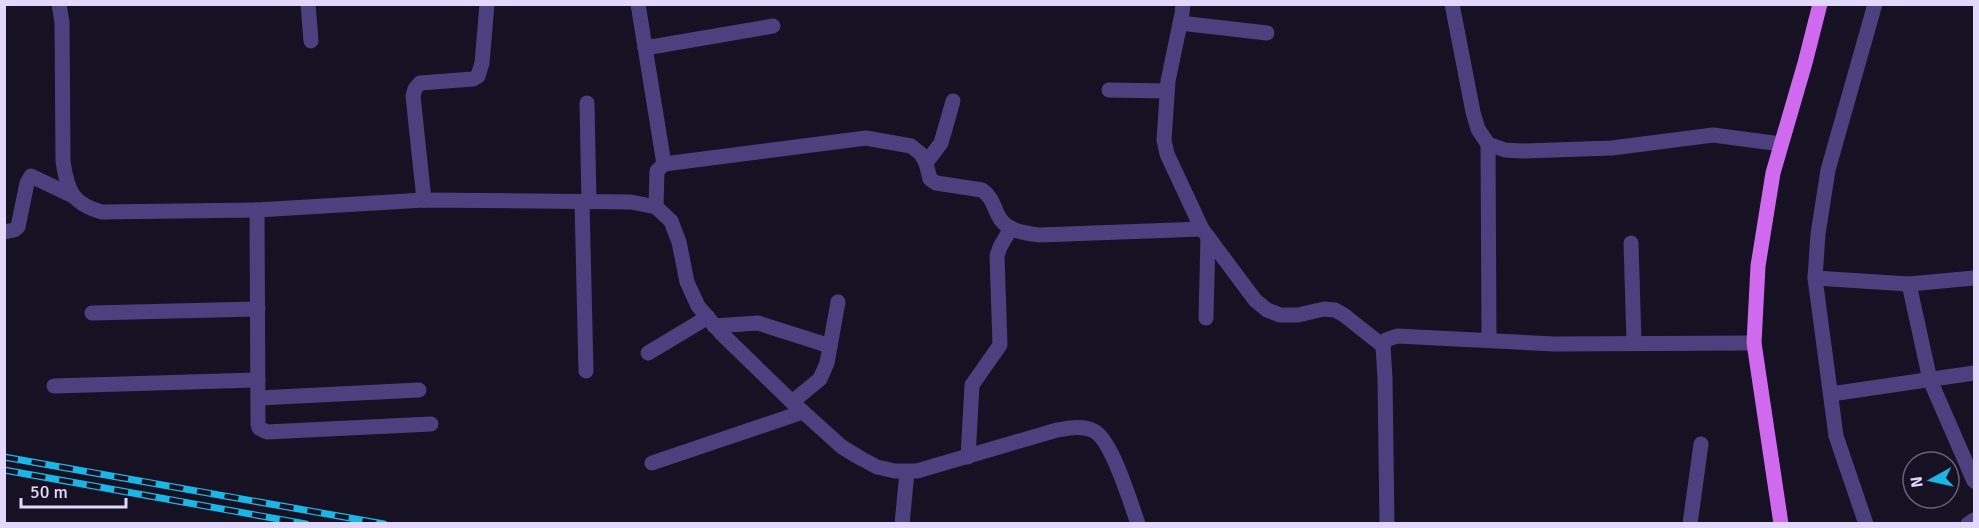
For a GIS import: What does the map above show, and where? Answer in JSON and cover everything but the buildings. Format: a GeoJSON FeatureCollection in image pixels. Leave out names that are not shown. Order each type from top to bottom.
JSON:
{"type":"FeatureCollection","features":[{"type":"Feature","properties":{"kind":"main road"},"geometry":{"type":"LineString","coordinates":[[1781,524],[1754,344],[1758,266],[1773,173],[1820,4]]}},
{"type":"Feature","properties":{"kind":"street"},"geometry":{"type":"LineString","coordinates":[[59,4],[62,22],[63,161],[66,179],[73,196]]}},
{"type":"Feature","properties":{"kind":"street"},"geometry":{"type":"LineString","coordinates":[[308,4],[311,41]]}},
{"type":"Feature","properties":{"kind":"street"},"geometry":{"type":"LineString","coordinates":[[424,200],[413,96],[415,89],[420,83],[473,79],[478,76],[482,63],[487,4]]}},
{"type":"Feature","properties":{"kind":"street"},"geometry":{"type":"LineString","coordinates":[[638,4],[664,164]]}},
{"type":"Feature","properties":{"kind":"street"},"geometry":{"type":"LineString","coordinates":[[1183,4],[1167,91],[1164,140],[1167,154],[1205,233],[1255,300],[1267,310],[1280,315],[1324,309],[1335,310],[1383,346]]}},
{"type":"Feature","properties":{"kind":"street"},"geometry":{"type":"LineString","coordinates":[[1452,4],[1473,112],[1478,129],[1488,144],[1489,340]]}},
{"type":"Feature","properties":{"kind":"street"},"geometry":{"type":"LineString","coordinates":[[1866,524],[1836,436],[1815,278],[1818,234],[1828,170],[1875,4]]}},
{"type":"Feature","properties":{"kind":"street"},"geometry":{"type":"LineString","coordinates":[[1180,23],[1267,33]]}},
{"type":"Feature","properties":{"kind":"street"},"geometry":{"type":"LineString","coordinates":[[645,48],[773,26]]}},
{"type":"Feature","properties":{"kind":"street"},"geometry":{"type":"LineString","coordinates":[[1109,90],[1167,91]]}},
{"type":"Feature","properties":{"kind":"street"},"geometry":{"type":"LineString","coordinates":[[926,162],[941,143],[953,101]]}},
{"type":"Feature","properties":{"kind":"street"},"geometry":{"type":"LineString","coordinates":[[586,371],[587,104]]}},
{"type":"Feature","properties":{"kind":"street"},"geometry":{"type":"LineString","coordinates":[[1488,144],[1505,150],[1522,151],[1590,149],[1713,135],[1781,144]]}},
{"type":"Feature","properties":{"kind":"street"},"geometry":{"type":"LineString","coordinates":[[656,207],[657,171],[664,164],[783,150],[855,138],[911,146],[921,154],[926,162],[930,179],[936,183],[975,188],[988,195],[999,218],[1011,228],[1024,233],[1040,235],[1205,233]]}},
{"type":"Feature","properties":{"kind":"street"},"geometry":{"type":"LineString","coordinates":[[4,232],[18,227],[27,183],[31,176],[73,196],[86,208],[102,212],[257,210],[424,200],[631,202],[656,207],[671,221],[679,242],[687,282],[698,306],[798,407],[842,447],[877,467],[907,472],[968,457],[1057,430],[1092,429],[1105,442],[1113,457],[1133,522]]}},
{"type":"Feature","properties":{"kind":"street"},"geometry":{"type":"LineString","coordinates":[[257,210],[258,424],[262,431],[431,424]]}},
{"type":"Feature","properties":{"kind":"street"},"geometry":{"type":"LineString","coordinates":[[968,457],[972,385],[1000,345],[997,256],[1011,228]]}},
{"type":"Feature","properties":{"kind":"street"},"geometry":{"type":"LineString","coordinates":[[1205,233],[1206,318]]}},
{"type":"Feature","properties":{"kind":"street"},"geometry":{"type":"LineString","coordinates":[[1631,243],[1634,342]]}},
{"type":"Feature","properties":{"kind":"street"},"geometry":{"type":"LineString","coordinates":[[1815,278],[1909,284],[1974,278]]}},
{"type":"Feature","properties":{"kind":"street"},"geometry":{"type":"LineString","coordinates":[[1909,284],[1930,380],[1974,481]]}},
{"type":"Feature","properties":{"kind":"street"},"geometry":{"type":"LineString","coordinates":[[652,463],[798,407],[820,379],[830,346],[838,302]]}},
{"type":"Feature","properties":{"kind":"street"},"geometry":{"type":"LineString","coordinates":[[93,313],[258,309]]}},
{"type":"Feature","properties":{"kind":"street"},"geometry":{"type":"LineString","coordinates":[[648,353],[711,321],[758,323],[830,346]]}},
{"type":"Feature","properties":{"kind":"street"},"geometry":{"type":"LineString","coordinates":[[1387,524],[1383,346],[1386,340],[1397,336],[1554,344],[1634,342],[1754,344]]}},
{"type":"Feature","properties":{"kind":"street"},"geometry":{"type":"LineString","coordinates":[[1831,394],[1974,373]]}},
{"type":"Feature","properties":{"kind":"street"},"geometry":{"type":"LineString","coordinates":[[54,386],[258,380]]}},
{"type":"Feature","properties":{"kind":"street"},"geometry":{"type":"LineString","coordinates":[[258,398],[419,390]]}},
{"type":"Feature","properties":{"kind":"street"},"geometry":{"type":"LineString","coordinates":[[1690,524],[1701,444]]}},
{"type":"Feature","properties":{"kind":"street"},"geometry":{"type":"LineString","coordinates":[[902,524],[907,472]]}},
{"type":"Feature","properties":{"kind":"street"},"geometry":{"type":"LineString","coordinates":[[1968,524],[1974,520]]}},
{"type":"Feature","properties":{"kind":"railway"},"geometry":{"type":"LineString","coordinates":[[4,457],[384,524]]}},
{"type":"Feature","properties":{"kind":"railway"},"geometry":{"type":"LineString","coordinates":[[4,470],[306,524]]}}]}
